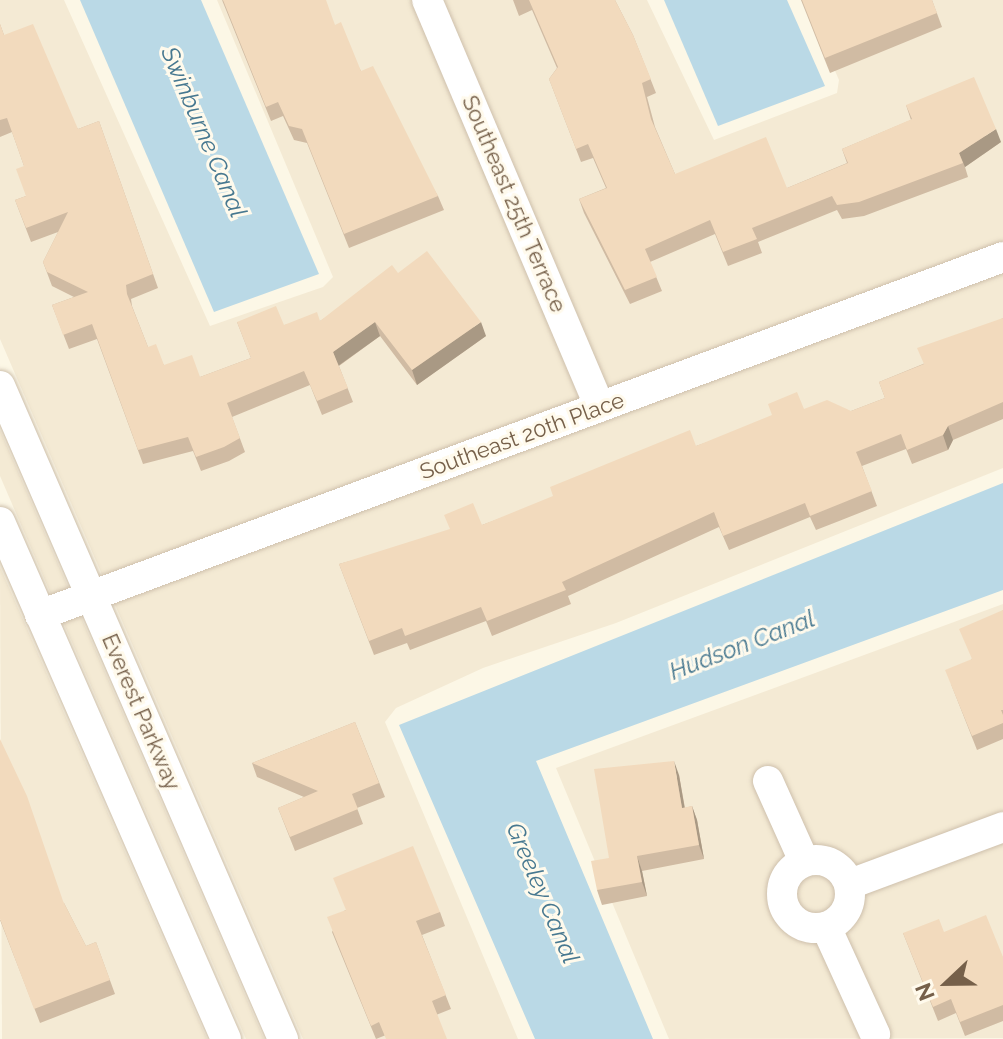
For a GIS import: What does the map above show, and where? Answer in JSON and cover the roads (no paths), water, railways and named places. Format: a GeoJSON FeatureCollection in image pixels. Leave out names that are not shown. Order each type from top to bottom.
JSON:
{"type":"FeatureCollection","features":[{"type":"Feature","properties":{"kind":"street","name":"Southeast 25th Terrace"},"geometry":{"type":"LineString","coordinates":[[427,0],[600,407]]}},
{"type":"Feature","properties":{"kind":"street","name":"Southeast 20th Place"},"geometry":{"type":"LineString","coordinates":[[40,615],[1003,257]]}},
{"type":"Feature","properties":{"kind":"street","name":"Everest Parkway"},"geometry":{"type":"LineString","coordinates":[[0,386],[283,1039]]}},
{"type":"Feature","properties":{"kind":"street"},"geometry":{"type":"LineString","coordinates":[[0,522],[226,1039]]}},
{"type":"Feature","properties":{"kind":"street"},"geometry":{"type":"LineString","coordinates":[[768,781],[804,861]]}},
{"type":"Feature","properties":{"kind":"street"},"geometry":{"type":"LineString","coordinates":[[850,884],[1003,827]]}},
{"type":"Feature","properties":{"kind":"street"},"geometry":{"type":"LineString","coordinates":[[826,860],[850,884],[844,915],[826,927],[803,926],[782,899],[786,876],[804,861],[826,860]]}},
{"type":"Feature","properties":{"kind":"street"},"geometry":{"type":"LineString","coordinates":[[826,927],[875,1034]]}},
{"type":"Feature","properties":{"kind":"water","name":"Swinburne Canal"},"geometry":{"type":"Polygon","coordinates":[[[80,0],[201,0],[319,274],[214,312],[80,0]]]}},
{"type":"Feature","properties":{"kind":"water"},"geometry":{"type":"Polygon","coordinates":[[[664,0],[787,0],[825,86],[718,126],[664,0]]]}},
{"type":"Feature","properties":{"kind":"water"},"geometry":{"type":"Polygon","coordinates":[[[1003,483],[1003,590],[536,761],[653,1039],[535,1039],[399,725],[1003,483]]]}},
{"type":"Feature","properties":{"kind":"water label","name":"Hudson Canal"},"geometry":{"type":"Point","coordinates":[742,645]}},
{"type":"Feature","properties":{"kind":"water label","name":"Greeley Canal"},"geometry":{"type":"Point","coordinates":[543,893]}}]}
